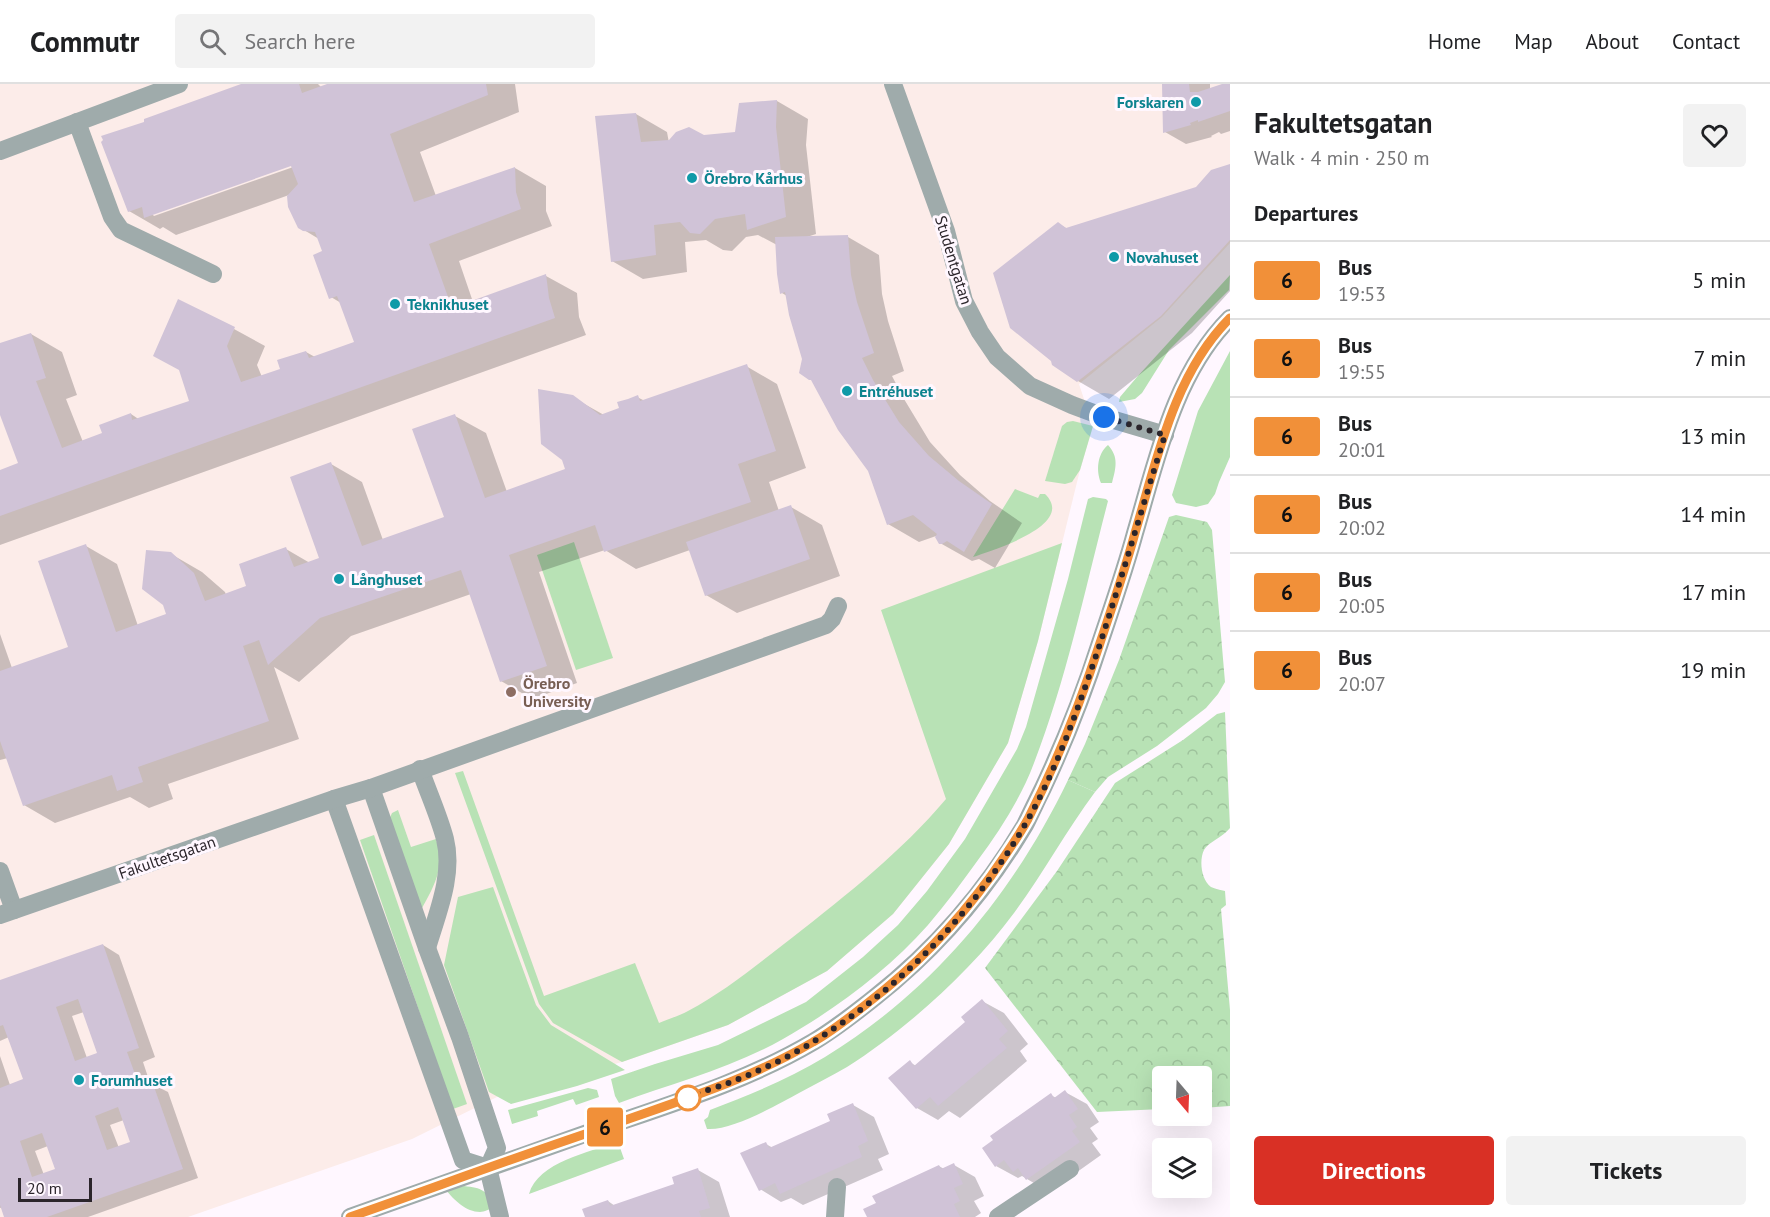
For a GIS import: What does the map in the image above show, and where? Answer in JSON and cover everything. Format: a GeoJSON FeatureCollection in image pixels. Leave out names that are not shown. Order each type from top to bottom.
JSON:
{"type":"FeatureCollection","features":[{"type":"Feature","properties":{"kind":"street"},"geometry":{"type":"LineString","coordinates":[[0,151],[179,84]]}},
{"type":"Feature","properties":{"kind":"street","name":"Studentgatan"},"geometry":{"type":"LineString","coordinates":[[893,84],[946,231],[964,301],[980,332],[997,357],[1030,386],[1104,417],[1165,435]]}},
{"type":"Feature","properties":{"kind":"street"},"geometry":{"type":"LineString","coordinates":[[77,122],[112,217],[121,230],[213,274]]}},
{"type":"Feature","properties":{"kind":"street"},"geometry":{"type":"LineString","coordinates":[[350,1217],[698,1094],[769,1065],[815,1041],[850,1017],[917,962],[954,923],[1007,854],[1027,821],[1083,696],[1179,396],[1189,374],[1218,330],[1230,318]]}},
{"type":"Feature","properties":{"kind":"street","name":"Fakultetsgatan"},"geometry":{"type":"LineString","coordinates":[[7,912],[370,788],[826,625],[832,619],[838,606]]}},
{"type":"Feature","properties":{"kind":"street"},"geometry":{"type":"LineString","coordinates":[[420,769],[445,840],[447,860],[445,886],[427,948]]}},
{"type":"Feature","properties":{"kind":"street"},"geometry":{"type":"LineString","coordinates":[[370,788],[460,1037],[497,1148],[488,1168],[500,1217]]}},
{"type":"Feature","properties":{"kind":"street"},"geometry":{"type":"LineString","coordinates":[[334,799],[463,1160],[488,1168]]}},
{"type":"Feature","properties":{"kind":"street"},"geometry":{"type":"LineString","coordinates":[[0,871],[7,912]]}},
{"type":"Feature","properties":{"kind":"street"},"geometry":{"type":"LineString","coordinates":[[998,1217],[1070,1169]]}},
{"type":"Feature","properties":{"kind":"street"},"geometry":{"type":"LineString","coordinates":[[835,1217],[837,1187]]}},
{"type":"Feature","properties":{"kind":"shaded area","name":"Örebro University"},"geometry":{"type":"Polygon","coordinates":[[[0,84],[1230,84],[1230,243],[1162,317],[1079,384],[1093,426],[1038,641],[1008,743],[949,844],[893,914],[827,971],[728,1025],[622,1062],[499,1096],[412,1139],[188,1217],[0,1217],[0,84]]]}},
{"type":"Feature","properties":{"kind":"green space"},"geometry":{"type":"Polygon","coordinates":[[[1230,275],[1229,290],[1169,350],[1142,393],[1135,399],[1119,402],[1120,397],[1137,377],[1230,275]]]}},
{"type":"Feature","properties":{"kind":"green space"},"geometry":{"type":"Polygon","coordinates":[[[1230,351],[1230,457],[1215,494],[1208,504],[1196,507],[1176,503],[1172,495],[1198,411],[1230,351]]]}},
{"type":"Feature","properties":{"kind":"green space"},"geometry":{"type":"Polygon","coordinates":[[[1073,421],[1093,426],[1080,470],[1072,482],[1065,484],[1045,481],[1062,426],[1073,421]]]}},
{"type":"Feature","properties":{"kind":"green space"},"geometry":{"type":"Polygon","coordinates":[[[1108,445],[1114,454],[1115,472],[1112,483],[1101,483],[1098,463],[1108,445]]]}},
{"type":"Feature","properties":{"kind":"green space"},"geometry":{"type":"Polygon","coordinates":[[[1015,489],[1038,498],[1040,494],[1045,494],[1052,505],[1050,516],[1042,526],[1013,542],[973,557],[1015,489]]]}},
{"type":"Feature","properties":{"kind":"green space"},"geometry":{"type":"Polygon","coordinates":[[[1093,497],[1108,501],[1075,633],[1046,731],[1023,789],[986,849],[948,901],[912,942],[879,973],[842,1002],[803,1027],[743,1058],[619,1103],[611,1079],[718,1045],[806,1002],[863,957],[898,925],[927,891],[965,839],[1017,749],[1026,727],[1088,499],[1093,497]]]}},
{"type":"Feature","properties":{"kind":"green space"},"geometry":{"type":"Polygon","coordinates":[[[1176,515],[1207,522],[1212,530],[1225,682],[1206,708],[1157,746],[1108,777],[1095,792],[1068,780],[1119,660],[1169,517],[1176,515]]]}},
{"type":"Feature","properties":{"kind":"green space"},"geometry":{"type":"Polygon","coordinates":[[[574,542],[613,658],[576,670],[537,555],[574,542]]]}},
{"type":"Feature","properties":{"kind":"green space"},"geometry":{"type":"Polygon","coordinates":[[[1062,543],[1038,641],[1008,743],[949,844],[893,914],[827,971],[728,1025],[622,1062],[553,1023],[539,1004],[455,773],[463,771],[544,996],[635,963],[659,1023],[685,1013],[716,995],[793,937],[892,855],[946,799],[881,610],[1062,543]]]}},
{"type":"Feature","properties":{"kind":"green space"},"geometry":{"type":"Polygon","coordinates":[[[1225,712],[1230,828],[1206,847],[1202,854],[1201,864],[1208,884],[1225,891],[1226,905],[1221,909],[1230,1010],[1230,1106],[1212,1107],[1212,1066],[1152,1066],[1152,1109],[1097,1112],[985,968],[1057,871],[1115,783],[1183,740],[1217,714],[1225,712]]]}},
{"type":"Feature","properties":{"kind":"green space"},"geometry":{"type":"Polygon","coordinates":[[[1068,780],[1095,792],[1014,913],[959,977],[915,1017],[847,1067],[741,1122],[717,1129],[707,1129],[704,1120],[708,1117],[710,1110],[783,1079],[825,1057],[864,1031],[935,970],[996,900],[1046,822],[1068,780]]]}},
{"type":"Feature","properties":{"kind":"green space"},"geometry":{"type":"Polygon","coordinates":[[[398,810],[411,847],[436,839],[439,850],[437,878],[419,914],[388,822],[392,813],[398,810]]]}},
{"type":"Feature","properties":{"kind":"green space"},"geometry":{"type":"Polygon","coordinates":[[[374,835],[467,1104],[453,1109],[360,840],[374,835]]]}},
{"type":"Feature","properties":{"kind":"green space"},"geometry":{"type":"Polygon","coordinates":[[[493,887],[536,1005],[551,1025],[625,1070],[511,1104],[489,1092],[444,965],[458,897],[493,887]]]}},
{"type":"Feature","properties":{"kind":"green space"},"geometry":{"type":"Polygon","coordinates":[[[588,1088],[597,1090],[599,1097],[576,1105],[573,1099],[537,1111],[538,1116],[512,1124],[508,1110],[588,1088]]]}},
{"type":"Feature","properties":{"kind":"green space"},"geometry":{"type":"Polygon","coordinates":[[[618,1142],[624,1159],[529,1194],[534,1183],[554,1166],[580,1154],[618,1142]]]}},
{"type":"Feature","properties":{"kind":"green space"},"geometry":{"type":"Polygon","coordinates":[[[464,1186],[483,1191],[494,1207],[482,1212],[470,1210],[446,1190],[464,1186]]]}},
{"type":"Feature","properties":{"kind":"building","name":"Teknikhuset"},"geometry":{"type":"Polygon","coordinates":[[[241,84],[299,84],[302,93],[327,84],[486,84],[488,95],[390,134],[414,202],[515,167],[516,192],[521,209],[429,244],[452,308],[546,274],[549,298],[555,318],[0,516],[0,470],[18,463],[0,415],[0,343],[31,333],[46,378],[36,381],[62,448],[102,433],[99,425],[131,413],[132,420],[189,401],[179,370],[153,356],[178,299],[235,327],[227,346],[241,382],[280,369],[277,360],[306,351],[309,358],[354,342],[337,296],[329,299],[313,255],[322,251],[315,232],[298,228],[288,207],[287,196],[298,184],[291,166],[144,218],[142,207],[128,212],[101,142],[103,140],[101,136],[144,122],[144,119],[241,84]]]}},
{"type":"Feature","properties":{"kind":"building","name":"Forskaren"},"geometry":{"type":"Polygon","coordinates":[[[1162,84],[1189,84],[1190,92],[1198,92],[1222,84],[1230,84],[1230,111],[1163,133],[1162,84]]]}},
{"type":"Feature","properties":{"kind":"building","name":"Örebro Kårhus"},"geometry":{"type":"Polygon","coordinates":[[[777,100],[776,127],[786,217],[747,230],[745,214],[715,219],[700,234],[690,233],[680,222],[654,225],[656,255],[611,262],[595,116],[636,113],[641,142],[669,140],[676,132],[689,127],[704,135],[735,132],[739,103],[777,100]]]}},
{"type":"Feature","properties":{"kind":"building","name":"Novahuset"},"geometry":{"type":"Polygon","coordinates":[[[1230,164],[1230,240],[1161,316],[1077,382],[1052,365],[1051,361],[1010,328],[993,273],[1058,222],[1066,228],[1196,187],[1211,170],[1230,164]]]}},
{"type":"Feature","properties":{"kind":"building","name":"Entréhuset"},"geometry":{"type":"Polygon","coordinates":[[[848,235],[851,275],[857,302],[874,353],[862,358],[873,380],[899,422],[929,456],[992,504],[964,552],[947,541],[939,544],[935,537],[937,534],[913,515],[887,525],[868,471],[838,430],[811,380],[799,373],[802,359],[785,292],[780,294],[775,237],[848,235]]]}},
{"type":"Feature","properties":{"kind":"building","name":"Långhuset"},"geometry":{"type":"Polygon","coordinates":[[[747,364],[776,451],[738,464],[751,502],[604,552],[595,525],[509,555],[547,666],[500,682],[461,570],[320,618],[268,665],[259,640],[243,646],[269,721],[138,767],[143,782],[117,791],[112,775],[23,806],[0,741],[0,671],[68,647],[38,561],[86,544],[116,632],[166,614],[163,605],[142,589],[146,550],[171,552],[194,573],[205,601],[246,586],[239,564],[286,547],[294,567],[319,558],[290,477],[331,462],[362,546],[444,517],[412,429],[455,414],[485,498],[565,469],[562,460],[541,444],[538,389],[573,395],[600,415],[619,408],[617,402],[638,395],[640,401],[747,364]]]}},
{"type":"Feature","properties":{"kind":"building"},"geometry":{"type":"Polygon","coordinates":[[[791,505],[810,559],[705,596],[686,542],[791,505]]]}},
{"type":"Feature","properties":{"kind":"building","name":"Forumhuset"},"geometry":{"type":"Polygon","coordinates":[[[103,944],[139,1048],[127,1052],[139,1085],[152,1081],[183,1169],[47,1217],[4,1217],[0,1205],[0,1088],[23,1079],[3,1025],[0,1026],[0,980],[103,944]],[[78,999],[56,1007],[75,1061],[97,1053],[78,999]],[[118,1107],[95,1116],[107,1150],[130,1142],[118,1107]],[[42,1133],[20,1141],[32,1177],[55,1169],[42,1133]]]}},
{"type":"Feature","properties":{"kind":"building"},"geometry":{"type":"Polygon","coordinates":[[[982,999],[1008,1031],[999,1039],[1007,1048],[938,1106],[930,1097],[916,1109],[888,1078],[910,1060],[914,1066],[965,1022],[961,1017],[982,999]]]}},
{"type":"Feature","properties":{"kind":"building"},"geometry":{"type":"Polygon","coordinates":[[[1065,1090],[1078,1109],[1069,1115],[1077,1127],[1072,1131],[1080,1142],[1026,1180],[1018,1168],[1013,1172],[1004,1160],[995,1167],[982,1148],[993,1140],[990,1136],[1051,1093],[1054,1098],[1065,1090]]]}},
{"type":"Feature","properties":{"kind":"building"},"geometry":{"type":"Polygon","coordinates":[[[853,1103],[868,1141],[858,1146],[862,1157],[780,1194],[775,1183],[759,1191],[740,1153],[766,1142],[769,1148],[830,1121],[827,1114],[853,1103]]]}},
{"type":"Feature","properties":{"kind":"building"},"geometry":{"type":"Polygon","coordinates":[[[954,1163],[963,1184],[954,1188],[960,1201],[954,1204],[960,1217],[867,1217],[863,1209],[876,1203],[872,1196],[939,1165],[941,1169],[954,1163]]]}},
{"type":"Feature","properties":{"kind":"building"},"geometry":{"type":"Polygon","coordinates":[[[698,1168],[710,1208],[699,1211],[701,1217],[585,1217],[582,1209],[608,1200],[610,1206],[674,1184],[672,1177],[698,1168]]]}},
{"type":"Feature","properties":{"kind":"bus line","name":"6"},"geometry":{"type":"LineString","coordinates":[[350,1217],[688,1098],[769,1065],[815,1041],[850,1017],[891,985],[925,954],[980,890],[1007,854],[1027,821],[1083,696],[1129,556],[1154,468],[1179,396],[1203,350],[1230,318]]}},
{"type":"Feature","properties":{"kind":"place","name":"Forskaren"},"geometry":{"type":"Point","coordinates":[1196,102]}},
{"type":"Feature","properties":{"kind":"place","name":"Örebro Kårhus"},"geometry":{"type":"Point","coordinates":[692,178]}},
{"type":"Feature","properties":{"kind":"place","name":"Novahuset"},"geometry":{"type":"Point","coordinates":[1114,257]}},
{"type":"Feature","properties":{"kind":"place","name":"Teknikhuset"},"geometry":{"type":"Point","coordinates":[395,304]}},
{"type":"Feature","properties":{"kind":"place","name":"Entréhuset"},"geometry":{"type":"Point","coordinates":[847,391]}},
{"type":"Feature","properties":{"kind":"place","name":"Långhuset"},"geometry":{"type":"Point","coordinates":[339,579]}},
{"type":"Feature","properties":{"kind":"place","name":"Örebro University"},"geometry":{"type":"Point","coordinates":[511,692]}},
{"type":"Feature","properties":{"kind":"place","name":"Forumhuset"},"geometry":{"type":"Point","coordinates":[79,1080]}},
{"type":"Feature","properties":{"kind":"route"},"geometry":{"type":"LineString","coordinates":[[688,1098],[769,1065],[815,1041],[850,1017],[891,985],[925,954],[954,923],[1007,854],[1027,821],[1083,696],[1129,556],[1165,435],[1104,417]]}}]}
